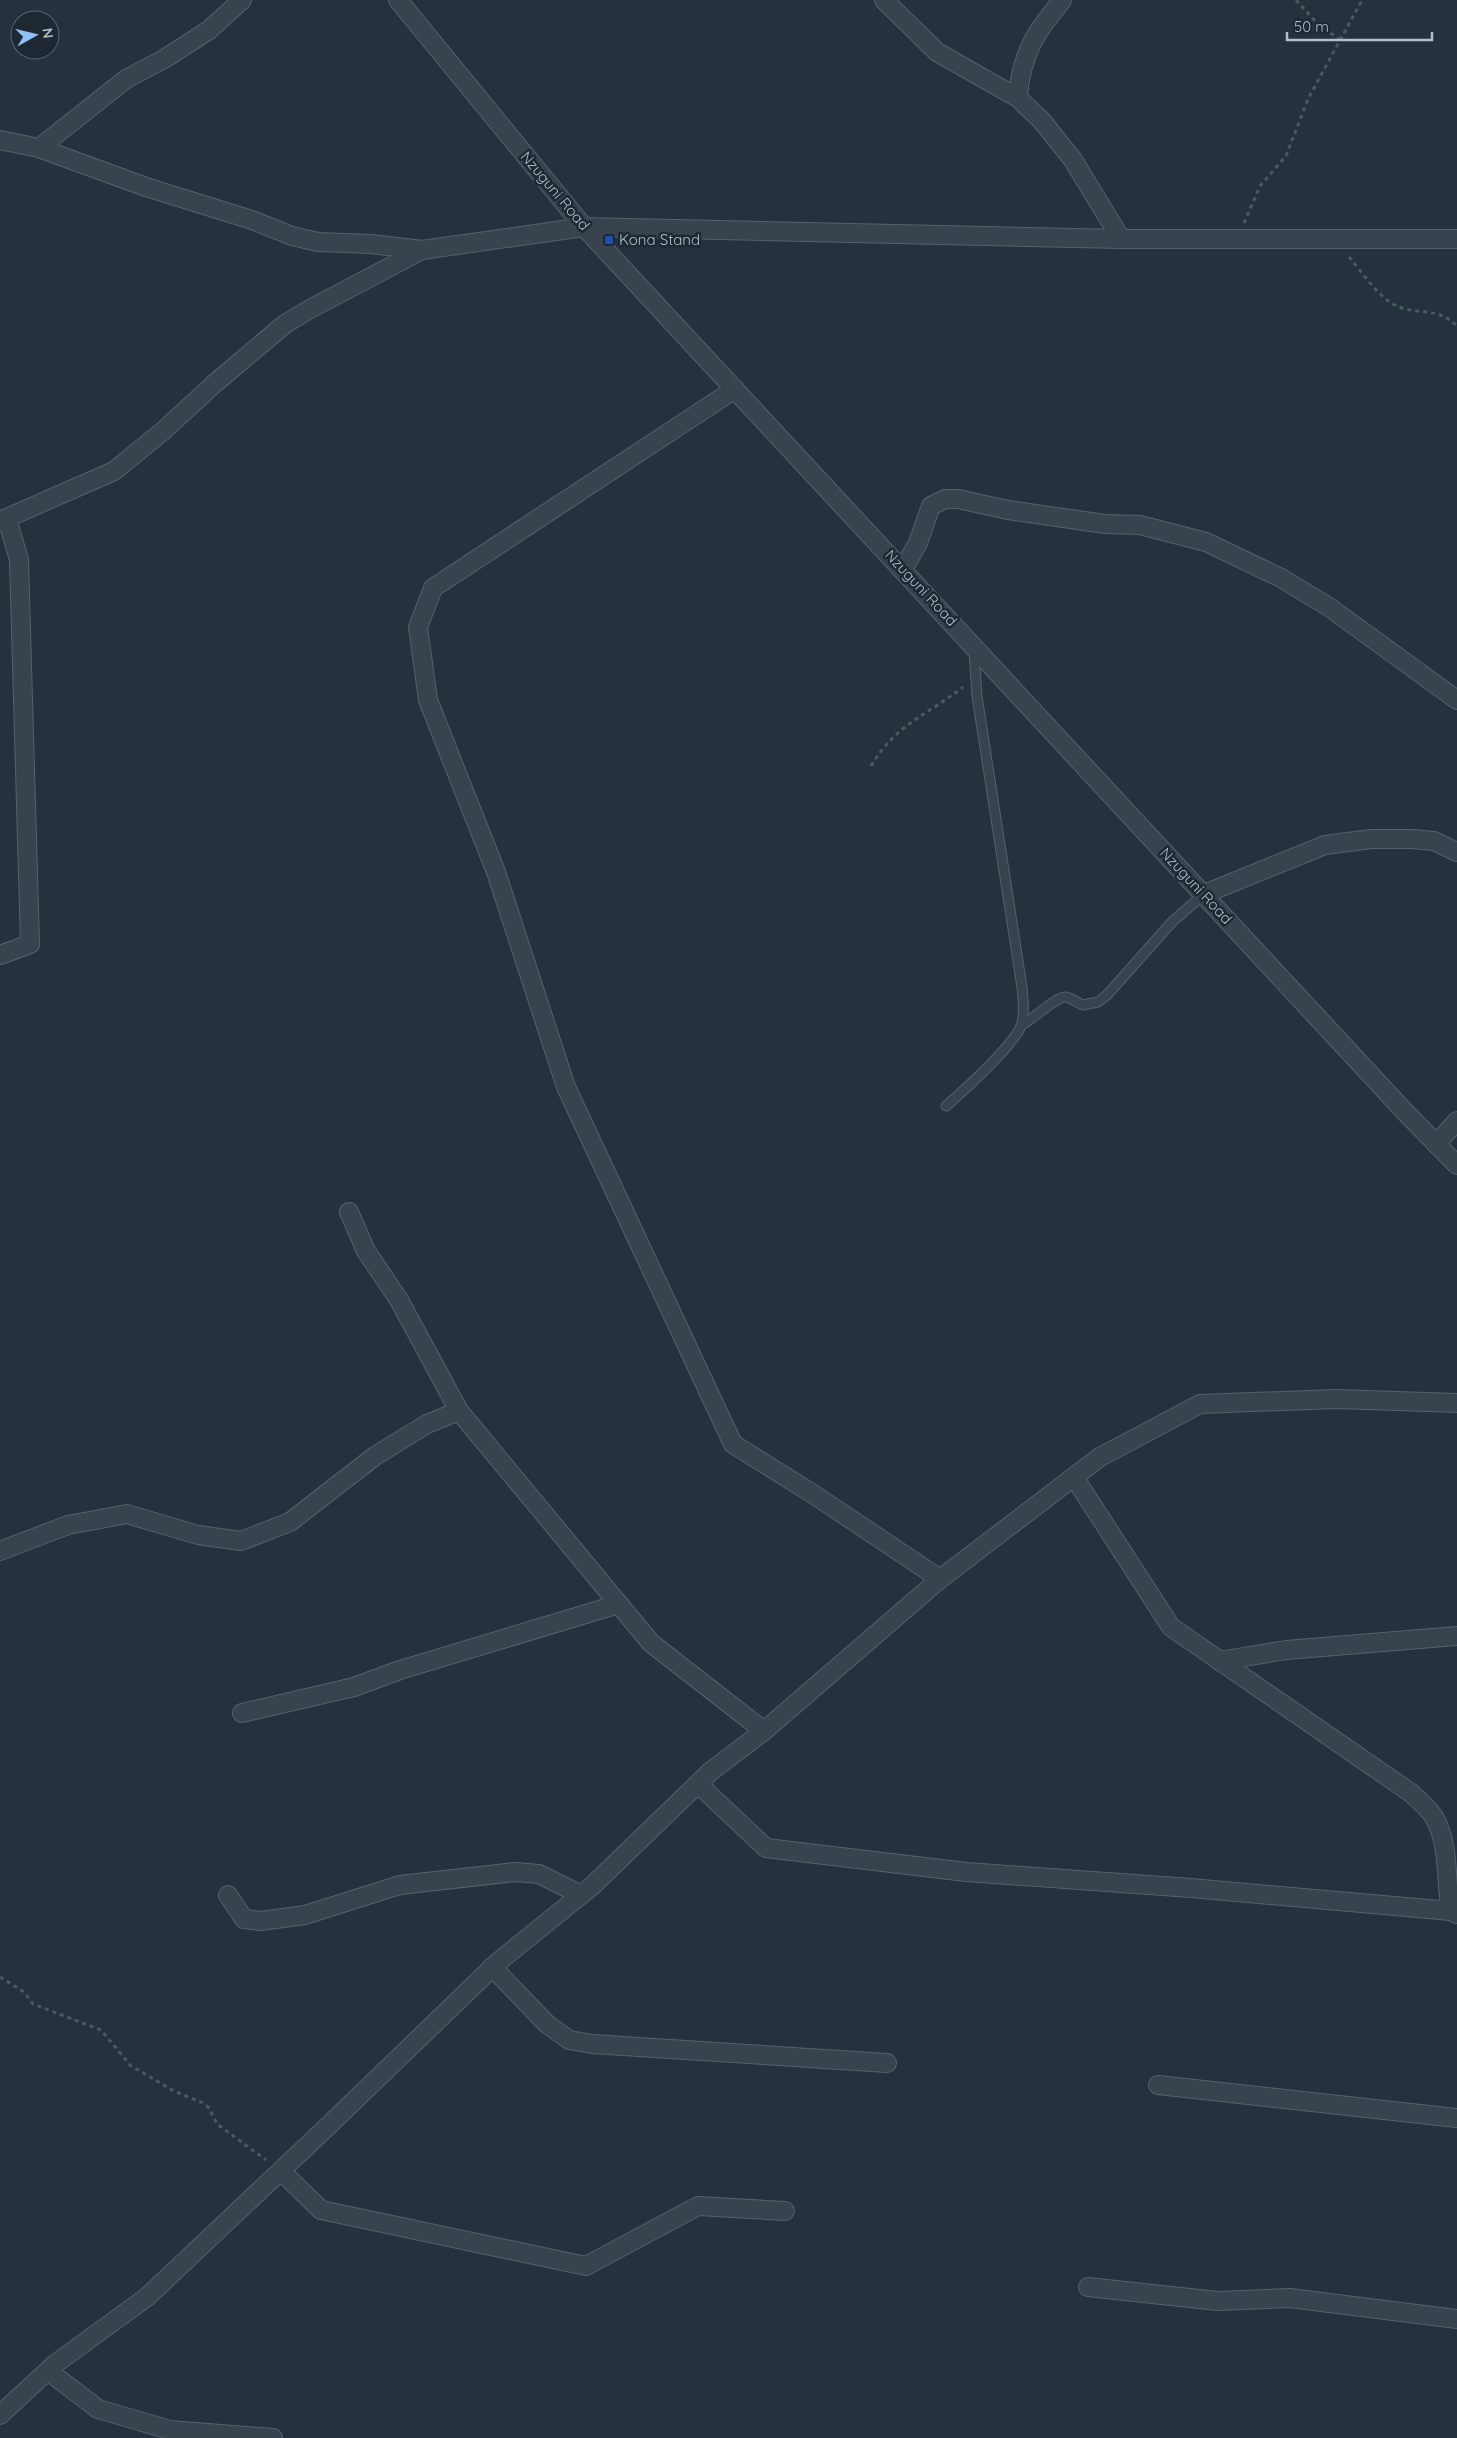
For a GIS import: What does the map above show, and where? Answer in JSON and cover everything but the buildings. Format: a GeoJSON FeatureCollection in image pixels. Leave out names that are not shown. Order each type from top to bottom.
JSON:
{"type":"FeatureCollection","features":[{"type":"Feature","properties":{"kind":"street"},"geometry":{"type":"LineString","coordinates":[[39,148],[126,80],[209,30],[242,0]]}},
{"type":"Feature","properties":{"kind":"street","name":"Nzuguni Road"},"geometry":{"type":"LineString","coordinates":[[398,0],[584,227],[1457,1165]]}},
{"type":"Feature","properties":{"kind":"street"},"geometry":{"type":"LineString","coordinates":[[884,0],[937,52],[1018,98],[1042,120],[1074,160],[1121,239]]}},
{"type":"Feature","properties":{"kind":"street"},"geometry":{"type":"LineString","coordinates":[[1018,98],[1018,82],[1032,46],[1042,26],[1062,0]]}},
{"type":"Feature","properties":{"kind":"street"},"geometry":{"type":"LineString","coordinates":[[0,140],[39,148],[146,187],[252,220],[292,236],[318,242],[371,244],[422,250],[584,227],[1121,239],[1457,239]]}},
{"type":"Feature","properties":{"kind":"street"},"geometry":{"type":"LineString","coordinates":[[0,955],[30,944],[19,560],[3,520],[114,471],[163,431],[214,384],[285,324],[310,308],[422,250]]}},
{"type":"Feature","properties":{"kind":"street"},"geometry":{"type":"LineString","coordinates":[[735,389],[433,588],[418,627],[428,700],[496,872],[566,1087],[733,1444],[813,1494],[940,1579]]}},
{"type":"Feature","properties":{"kind":"street"},"geometry":{"type":"LineString","coordinates":[[903,569],[918,543],[931,506],[945,499],[958,499],[1008,510],[1078,520],[1140,525],[1159,529],[1206,542],[1281,578],[1329,607],[1457,700]]}},
{"type":"Feature","properties":{"kind":"street"},"geometry":{"type":"LineString","coordinates":[[1204,894],[1325,845],[1370,839],[1411,839],[1434,841],[1457,852]]}},
{"type":"Feature","properties":{"kind":"street"},"geometry":{"type":"LineString","coordinates":[[1436,1144],[1457,1121]]}},
{"type":"Feature","properties":{"kind":"street"},"geometry":{"type":"LineString","coordinates":[[348,1212],[366,1251],[399,1300],[459,1411],[651,1643],[764,1731]]}},
{"type":"Feature","properties":{"kind":"street"},"geometry":{"type":"LineString","coordinates":[[0,2415],[48,2371],[147,2297],[492,1968],[581,1895],[698,1784],[764,1731],[940,1579],[1100,1457],[1200,1404],[1336,1399],[1457,1403]]}},
{"type":"Feature","properties":{"kind":"street"},"geometry":{"type":"LineString","coordinates":[[0,1551],[68,1525],[127,1514],[198,1535],[241,1541],[290,1522],[375,1456],[428,1424],[459,1411]]}},
{"type":"Feature","properties":{"kind":"street"},"geometry":{"type":"LineString","coordinates":[[698,1784],[766,1848],[966,1872],[1191,1888],[1454,1913],[1447,1892],[1443,1837],[1435,1817],[1411,1793],[1171,1627],[1074,1477]]}},
{"type":"Feature","properties":{"kind":"street"},"geometry":{"type":"LineString","coordinates":[[242,1713],[354,1687],[400,1670],[619,1604]]}},
{"type":"Feature","properties":{"kind":"street"},"geometry":{"type":"LineString","coordinates":[[1219,1661],[1286,1650],[1457,1636]]}},
{"type":"Feature","properties":{"kind":"street"},"geometry":{"type":"LineString","coordinates":[[228,1895],[244,1919],[261,1921],[305,1915],[400,1885],[515,1872],[539,1874],[581,1895]]}},
{"type":"Feature","properties":{"kind":"street"},"geometry":{"type":"LineString","coordinates":[[492,1968],[547,2024],[569,2040],[592,2044],[886,2063]]}},
{"type":"Feature","properties":{"kind":"street"},"geometry":{"type":"LineString","coordinates":[[1158,2085],[1457,2118]]}},
{"type":"Feature","properties":{"kind":"street"},"geometry":{"type":"LineString","coordinates":[[281,2171],[321,2210],[586,2266],[698,2206],[785,2211]]}},
{"type":"Feature","properties":{"kind":"street"},"geometry":{"type":"LineString","coordinates":[[1088,2287],[1218,2301],[1290,2298],[1457,2318]]}},
{"type":"Feature","properties":{"kind":"street"},"geometry":{"type":"LineString","coordinates":[[48,2371],[98,2409],[170,2430],[273,2438]]}},
{"type":"Feature","properties":{"kind":"lane"},"geometry":{"type":"LineString","coordinates":[[974,646],[979,714],[999,825],[1022,987],[1022,1024]]}},
{"type":"Feature","properties":{"kind":"lane"},"geometry":{"type":"LineString","coordinates":[[946,1106],[998,1056],[1022,1024],[1038,1016],[1049,1005],[1061,998],[1070,998],[1083,1005],[1098,1002],[1107,995],[1172,922],[1204,894]]}},
{"type":"Feature","properties":{"kind":"path"},"geometry":{"type":"LineString","coordinates":[[1296,0],[1316,22],[1340,40]]}},
{"type":"Feature","properties":{"kind":"path"},"geometry":{"type":"LineString","coordinates":[[1237,239],[1260,186],[1286,156],[1308,99],[1362,0]]}},
{"type":"Feature","properties":{"kind":"path"},"geometry":{"type":"LineString","coordinates":[[1334,240],[1386,299],[1399,307],[1440,313],[1448,317],[1457,326]]}},
{"type":"Feature","properties":{"kind":"path"},"geometry":{"type":"LineString","coordinates":[[871,766],[889,738],[898,730],[976,678]]}},
{"type":"Feature","properties":{"kind":"path"},"geometry":{"type":"LineString","coordinates":[[0,1977],[24,1992],[33,2004],[101,2030],[130,2066],[174,2091],[203,2103],[209,2108],[217,2124],[281,2171]]}},
{"type":"Feature","properties":{"kind":"place","name":"Kona Stand"},"geometry":{"type":"Point","coordinates":[609,240]}}]}
